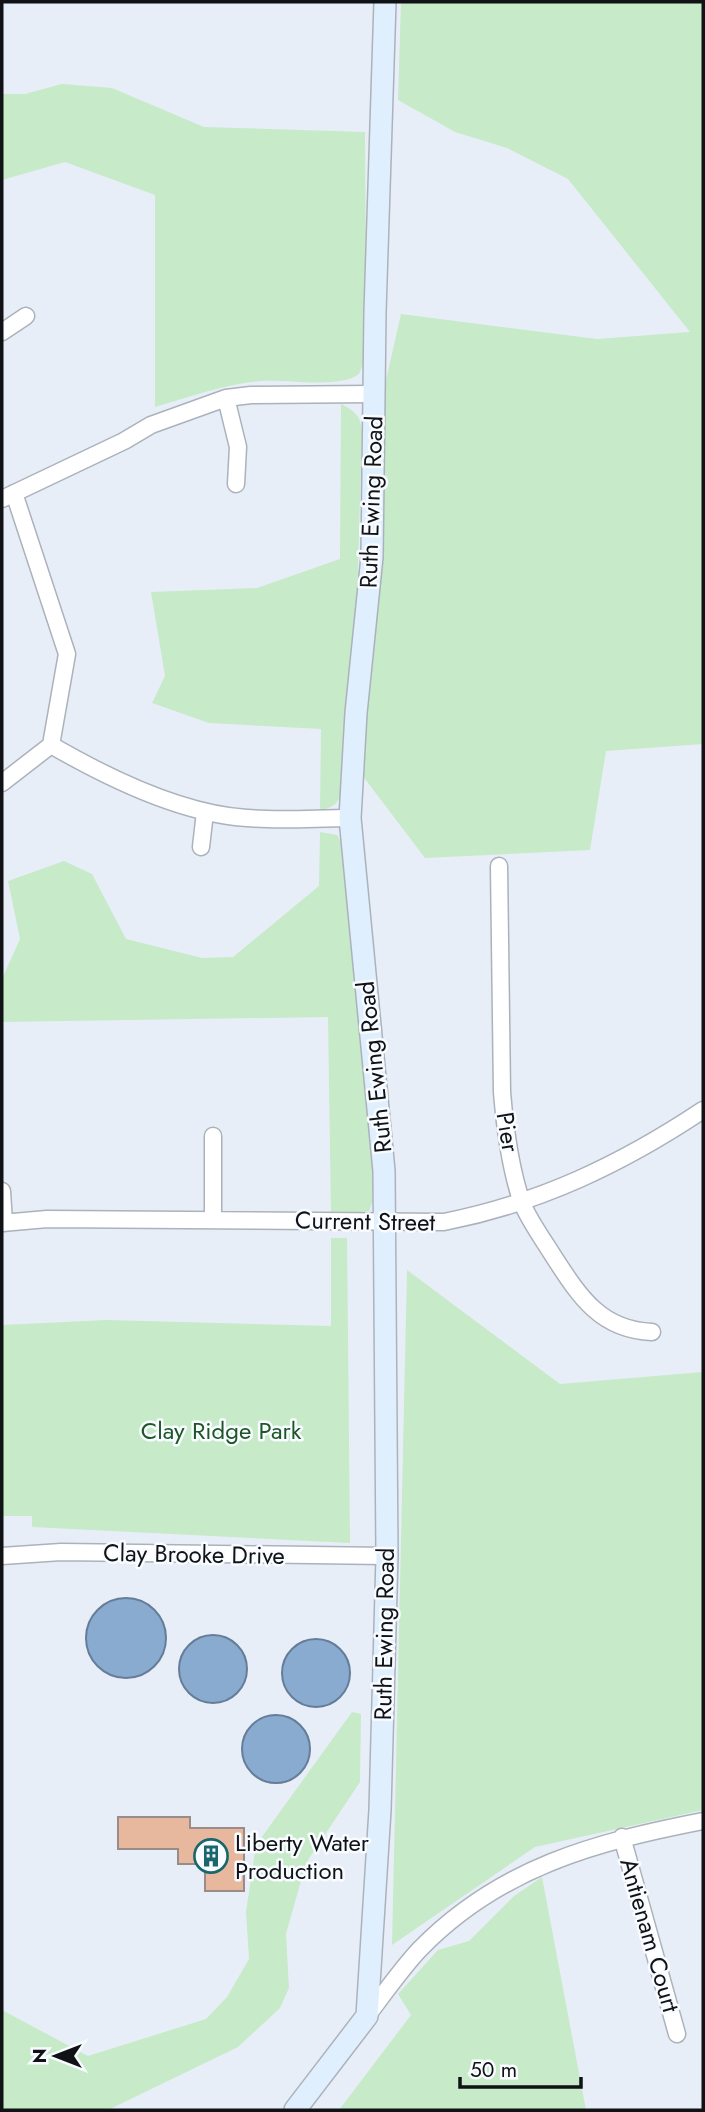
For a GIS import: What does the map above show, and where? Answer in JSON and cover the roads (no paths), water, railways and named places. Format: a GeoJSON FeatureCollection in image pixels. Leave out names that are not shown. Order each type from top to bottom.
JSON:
{"type":"FeatureCollection","features":[{"type":"Feature","properties":{"kind":"street","name":"Ruth Ewing Road"},"geometry":{"type":"LineString","coordinates":[[367,2016],[380,1810],[387,1556],[385,1223],[383,1150],[350,818],[372,557],[373,394],[384,2]]}},
{"type":"Feature","properties":{"kind":"street"},"geometry":{"type":"LineString","coordinates":[[2,332],[26,316]]}},
{"type":"Feature","properties":{"kind":"street"},"geometry":{"type":"LineString","coordinates":[[2,783],[51,745],[67,654],[8,496],[124,441],[151,425],[226,398],[251,395],[373,394]]}},
{"type":"Feature","properties":{"kind":"street"},"geometry":{"type":"LineString","coordinates":[[226,398],[238,447],[236,484]]}},
{"type":"Feature","properties":{"kind":"street"},"geometry":{"type":"LineString","coordinates":[[51,745],[103,775],[205,812],[247,818],[350,818]]}},
{"type":"Feature","properties":{"kind":"street"},"geometry":{"type":"LineString","coordinates":[[201,848],[205,812]]}},
{"type":"Feature","properties":{"kind":"street","name":"Pier"},"geometry":{"type":"LineString","coordinates":[[499,866],[502,1092],[505,1126],[523,1203],[578,1295],[593,1311],[621,1327],[652,1332]]}},
{"type":"Feature","properties":{"kind":"street","name":"Current Street"},"geometry":{"type":"LineString","coordinates":[[3,1223],[47,1219],[444,1222],[523,1203],[597,1174],[703,1110]]}},
{"type":"Feature","properties":{"kind":"street"},"geometry":{"type":"LineString","coordinates":[[213,1136],[213,1219]]}},
{"type":"Feature","properties":{"kind":"street"},"geometry":{"type":"LineString","coordinates":[[2,1191],[3,1223]]}},
{"type":"Feature","properties":{"kind":"street","name":"Clay Brooke Drive"},"geometry":{"type":"LineString","coordinates":[[2,1556],[75,1552],[387,1556]]}},
{"type":"Feature","properties":{"kind":"street"},"geometry":{"type":"LineString","coordinates":[[295,2110],[419,1950],[481,1899],[551,1860],[622,1837],[703,1821]]}},
{"type":"Feature","properties":{"kind":"street","name":"Antienam Court"},"geometry":{"type":"LineString","coordinates":[[622,1837],[677,2034]]}},
{"type":"Feature","properties":{"kind":"water"},"geometry":{"type":"Polygon","coordinates":[[[126,1598],[141,1601],[154,1610],[163,1623],[166,1638],[163,1653],[154,1666],[141,1675],[126,1678],[111,1675],[98,1666],[89,1653],[86,1638],[89,1623],[98,1610],[111,1601],[126,1598]]]}},
{"type":"Feature","properties":{"kind":"water"},"geometry":{"type":"Polygon","coordinates":[[[220,1635],[241,1650],[247,1662],[245,1682],[237,1693],[220,1703],[206,1703],[189,1693],[181,1682],[179,1662],[189,1645],[200,1637],[220,1635]]]}},
{"type":"Feature","properties":{"kind":"water"},"geometry":{"type":"Polygon","coordinates":[[[323,1639],[344,1654],[350,1666],[348,1686],[340,1697],[323,1707],[309,1707],[292,1697],[284,1686],[282,1666],[292,1649],[303,1641],[323,1639]]]}},
{"type":"Feature","properties":{"kind":"water"},"geometry":{"type":"Polygon","coordinates":[[[283,1715],[304,1730],[310,1742],[308,1762],[300,1773],[283,1783],[269,1783],[252,1773],[244,1762],[242,1742],[252,1725],[263,1717],[283,1715]]]}},
{"type":"Feature","properties":{"kind":"place","name":"Liberty Water Production"},"geometry":{"type":"Point","coordinates":[211,1856]}},
{"type":"Feature","properties":{"kind":"park label","name":"Clay Ridge Park"},"geometry":{"type":"Point","coordinates":[221,1430]}}]}
